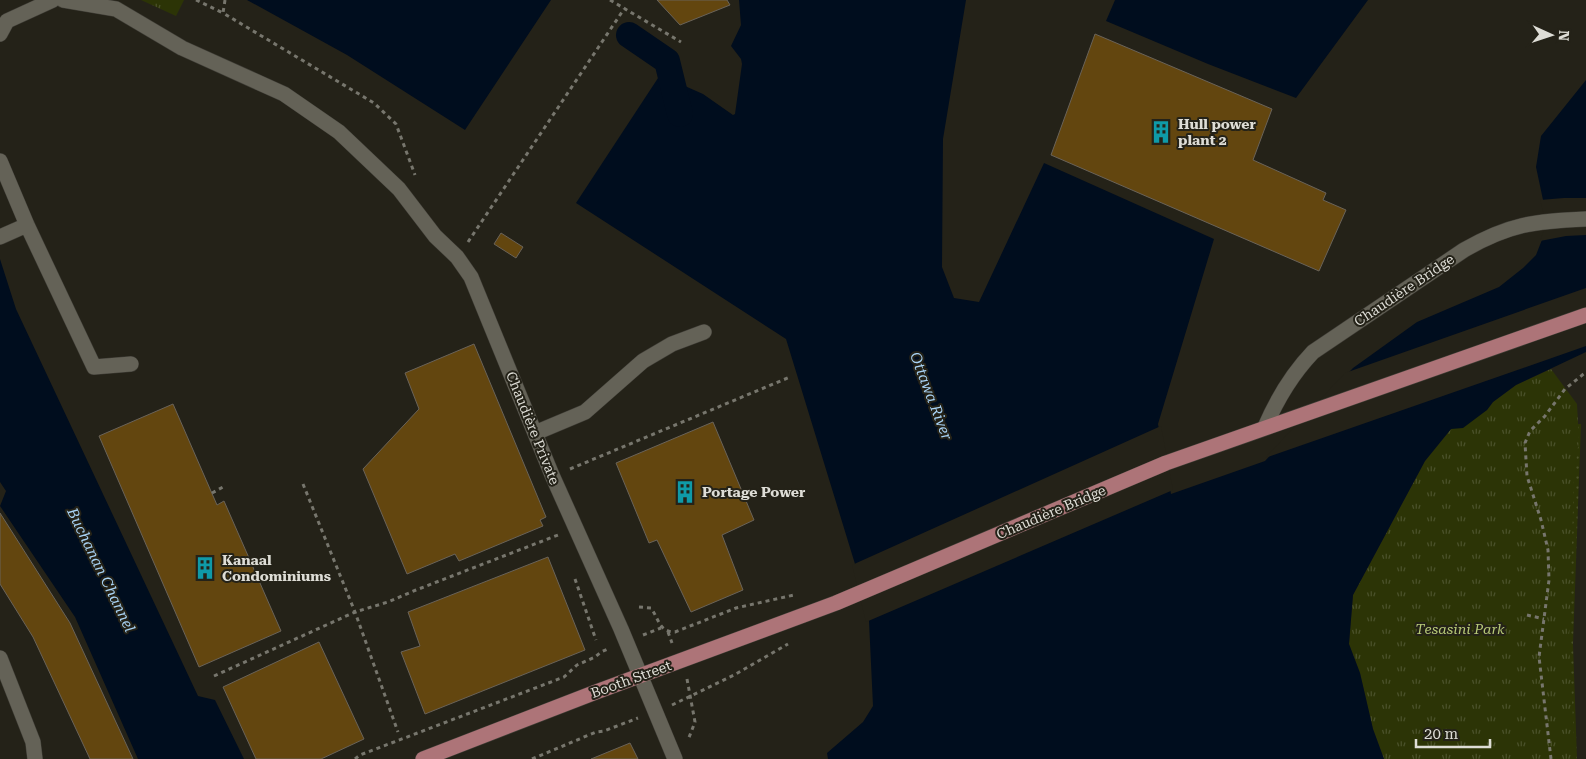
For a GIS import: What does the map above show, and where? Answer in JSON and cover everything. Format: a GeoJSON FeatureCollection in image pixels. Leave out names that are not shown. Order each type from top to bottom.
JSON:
{"type":"FeatureCollection","features":[{"type":"Feature","properties":{"kind":"main road","name":"Chaudière Bridge"},"geometry":{"type":"LineString","coordinates":[[840,601],[1166,463],[1586,315]]}},
{"type":"Feature","properties":{"kind":"main road","name":"Booth Street"},"geometry":{"type":"LineString","coordinates":[[423,759],[840,601]]}},
{"type":"Feature","properties":{"kind":"street"},"geometry":{"type":"LineString","coordinates":[[0,34],[7,21],[53,0]]}},
{"type":"Feature","properties":{"kind":"street","name":"Chaudière Private"},"geometry":{"type":"LineString","coordinates":[[63,0],[116,9],[182,48],[284,94],[339,132],[399,189],[435,236],[458,257],[471,277],[552,475],[675,759]]}},
{"type":"Feature","properties":{"kind":"street"},"geometry":{"type":"LineString","coordinates":[[0,160],[27,225],[94,367],[131,364]]}},
{"type":"Feature","properties":{"kind":"street","name":"Chaudière Bridge"},"geometry":{"type":"LineString","coordinates":[[1265,427],[1285,387],[1313,352],[1464,250],[1488,237],[1516,226],[1544,221],[1586,219]]}},
{"type":"Feature","properties":{"kind":"street"},"geometry":{"type":"LineString","coordinates":[[0,237],[27,225]]}},
{"type":"Feature","properties":{"kind":"street"},"geometry":{"type":"LineString","coordinates":[[535,433],[585,412],[643,361],[672,344],[704,332]]}},
{"type":"Feature","properties":{"kind":"street"},"geometry":{"type":"LineString","coordinates":[[0,658],[33,742],[35,759]]}},
{"type":"Feature","properties":{"kind":"path"},"geometry":{"type":"LineString","coordinates":[[196,0],[222,13]]}},
{"type":"Feature","properties":{"kind":"path"},"geometry":{"type":"LineString","coordinates":[[610,0],[623,11],[681,42]]}},
{"type":"Feature","properties":{"kind":"path"},"geometry":{"type":"LineString","coordinates":[[458,257],[623,11]]}},
{"type":"Feature","properties":{"kind":"path"},"geometry":{"type":"LineString","coordinates":[[1551,759],[1539,657],[1549,580],[1548,550],[1527,476],[1525,443],[1530,431],[1545,416],[1565,389],[1586,372]]}},
{"type":"Feature","properties":{"kind":"path"},"geometry":{"type":"LineString","coordinates":[[552,475],[790,378]]}},
{"type":"Feature","properties":{"kind":"path"},"geometry":{"type":"LineString","coordinates":[[303,484],[355,612],[398,732]]}},
{"type":"Feature","properties":{"kind":"path"},"geometry":{"type":"LineString","coordinates":[[212,493],[223,488]]}},
{"type":"Feature","properties":{"kind":"path"},"geometry":{"type":"LineString","coordinates":[[214,676],[355,612],[388,602],[575,526]]}},
{"type":"Feature","properties":{"kind":"path"},"geometry":{"type":"LineString","coordinates":[[639,607],[651,608],[661,628],[668,632],[682,630],[736,608],[799,594]]}},
{"type":"Feature","properties":{"kind":"path"},"geometry":{"type":"LineString","coordinates":[[1527,615],[1544,619]]}},
{"type":"Feature","properties":{"kind":"path"},"geometry":{"type":"LineString","coordinates":[[646,633],[661,628]]}},
{"type":"Feature","properties":{"kind":"path"},"geometry":{"type":"LineString","coordinates":[[355,759],[360,755],[564,677],[577,665],[608,649]]}},
{"type":"Feature","properties":{"kind":"path"},"geometry":{"type":"LineString","coordinates":[[676,703],[734,676],[763,658]]}},
{"type":"Feature","properties":{"kind":"path"},"geometry":{"type":"LineString","coordinates":[[687,742],[695,722],[688,681]]}},
{"type":"Feature","properties":{"kind":"path"},"geometry":{"type":"LineString","coordinates":[[532,759],[596,732],[634,720]]}},
{"type":"Feature","properties":{"kind":"green space"},"geometry":{"type":"Polygon","coordinates":[[[141,0],[184,0],[176,16],[141,0]]]}},
{"type":"Feature","properties":{"kind":"green space","name":"Tesasini Park"},"geometry":{"type":"Polygon","coordinates":[[[1551,369],[1577,404],[1579,440],[1574,476],[1569,643],[1575,759],[1384,759],[1373,729],[1360,673],[1349,644],[1353,595],[1425,461],[1451,429],[1487,410],[1493,402],[1516,385],[1551,369]]]}},
{"type":"Feature","properties":{"kind":"green space"},"geometry":{"type":"Polygon","coordinates":[[[1569,424],[1581,424],[1573,644],[1577,759],[1564,759],[1569,424]]]}},
{"type":"Feature","properties":{"kind":"water"},"geometry":{"type":"Polygon","coordinates":[[[247,0],[551,0],[465,130],[347,55],[247,0]]]}},
{"type":"Feature","properties":{"kind":"water","name":"Ottawa River"},"geometry":{"type":"Polygon","coordinates":[[[739,0],[966,0],[943,139],[942,267],[954,298],[979,302],[1044,163],[1214,239],[1158,424],[1171,494],[1265,461],[1353,368],[1417,322],[1499,287],[1523,268],[1536,255],[1547,227],[1536,167],[1541,136],[1586,80],[1586,352],[1516,385],[1463,428],[1451,429],[1425,461],[1353,595],[1349,644],[1360,673],[1373,729],[1384,759],[828,759],[827,753],[863,722],[873,706],[869,621],[855,564],[786,339],[576,203],[660,75],[703,94],[733,115],[735,114],[742,64],[741,59],[731,46],[741,25],[739,0]]]}},
{"type":"Feature","properties":{"kind":"water"},"geometry":{"type":"Polygon","coordinates":[[[1115,0],[1368,0],[1296,98],[1208,64],[1106,21],[1115,0]]]}},
{"type":"Feature","properties":{"kind":"water","name":"Buchanan Channel"},"geometry":{"type":"Polygon","coordinates":[[[0,259],[16,309],[198,696],[215,700],[244,759],[138,759],[75,617],[0,506],[6,491],[0,482],[0,259]]]}},
{"type":"Feature","properties":{"kind":"pier"},"geometry":{"type":"Polygon","coordinates":[[[1586,198],[1586,235],[1566,236],[1540,241],[1545,227],[1540,200],[1586,198]]]}},
{"type":"Feature","properties":{"kind":"pier"},"geometry":{"type":"Polygon","coordinates":[[[1586,288],[1586,346],[1265,458],[1345,373],[1586,288]]]}},
{"type":"Feature","properties":{"kind":"pier"},"geometry":{"type":"Polygon","coordinates":[[[1161,426],[1173,490],[866,622],[852,565],[1161,426]]]}},
{"type":"Feature","properties":{"kind":"building"},"geometry":{"type":"Polygon","coordinates":[[[657,0],[727,0],[730,5],[680,25],[657,0]]]}},
{"type":"Feature","properties":{"kind":"building","name":"Hull power plant 2"},"geometry":{"type":"Polygon","coordinates":[[[1095,34],[1272,109],[1253,160],[1326,193],[1323,200],[1346,210],[1319,271],[1051,155],[1095,34]]]}},
{"type":"Feature","properties":{"kind":"building"},"geometry":{"type":"Polygon","coordinates":[[[501,233],[523,247],[516,258],[494,244],[501,233]]]}},
{"type":"Feature","properties":{"kind":"building"},"geometry":{"type":"Polygon","coordinates":[[[474,344],[546,517],[540,520],[543,526],[459,561],[455,554],[407,574],[363,469],[419,409],[405,373],[474,344]]]}},
{"type":"Feature","properties":{"kind":"building","name":"Kanaal Condominiums"},"geometry":{"type":"Polygon","coordinates":[[[173,404],[217,505],[224,501],[281,631],[199,667],[99,436],[173,404]]]}},
{"type":"Feature","properties":{"kind":"building","name":"Portage Power"},"geometry":{"type":"Polygon","coordinates":[[[713,422],[754,520],[722,535],[743,590],[691,612],[657,540],[649,543],[616,463],[713,422]]]}},
{"type":"Feature","properties":{"kind":"building"},"geometry":{"type":"Polygon","coordinates":[[[0,513],[70,623],[133,759],[90,759],[33,637],[0,584],[0,513]]]}},
{"type":"Feature","properties":{"kind":"building"},"geometry":{"type":"Polygon","coordinates":[[[548,557],[585,650],[425,714],[401,652],[420,646],[408,612],[548,557]]]}},
{"type":"Feature","properties":{"kind":"building"},"geometry":{"type":"Polygon","coordinates":[[[319,642],[364,739],[321,759],[256,759],[223,687],[319,642]]]}},
{"type":"Feature","properties":{"kind":"building"},"geometry":{"type":"Polygon","coordinates":[[[630,743],[638,759],[591,759],[630,743]]]}},
{"type":"Feature","properties":{"kind":"waterway"},"geometry":{"type":"LineString","coordinates":[[629,35],[667,61],[680,114]]}},
{"type":"Feature","properties":{"kind":"place","name":"Hull power plant 2"},"geometry":{"type":"Point","coordinates":[1161,132]}},
{"type":"Feature","properties":{"kind":"place","name":"Portage Power"},"geometry":{"type":"Point","coordinates":[685,492]}},
{"type":"Feature","properties":{"kind":"place","name":"Kanaal Condominiums"},"geometry":{"type":"Point","coordinates":[205,568]}}]}
